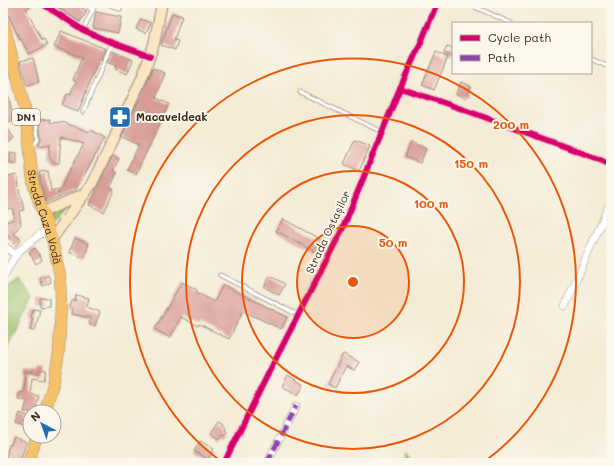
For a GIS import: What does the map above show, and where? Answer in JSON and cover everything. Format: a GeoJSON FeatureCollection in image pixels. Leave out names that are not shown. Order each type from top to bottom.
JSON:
{"type":"FeatureCollection","features":[{"type":"Feature","properties":{"kind":"main road"},"geometry":{"type":"LineString","coordinates":[[51,234],[84,194],[94,179],[112,143],[141,80],[150,56],[154,44],[162,3]]}},
{"type":"Feature","properties":{"kind":"main road","name":"Strada Cuza Vodă"},"geometry":{"type":"LineString","coordinates":[[4,29],[25,109],[35,190],[51,234],[60,276],[62,301],[59,352],[54,380],[47,404]]}},
{"type":"Feature","properties":{"kind":"main road"},"geometry":{"type":"LineString","coordinates":[[43,212],[84,194]]}},
{"type":"Feature","properties":{"kind":"main road"},"geometry":{"type":"LineString","coordinates":[[28,463],[34,444]]}},
{"type":"Feature","properties":{"kind":"street"},"geometry":{"type":"LineString","coordinates":[[41,3],[83,30],[150,56]]}},
{"type":"Feature","properties":{"kind":"street","name":"Strada Ostașilor"},"geometry":{"type":"LineString","coordinates":[[224,463],[343,228],[400,88],[437,3]]}},
{"type":"Feature","properties":{"kind":"street"},"geometry":{"type":"LineString","coordinates":[[400,88],[462,109],[596,158],[611,165]]}},
{"type":"Feature","properties":{"kind":"street"},"geometry":{"type":"LineString","coordinates":[[565,306],[611,201]]}},
{"type":"Feature","properties":{"kind":"street"},"geometry":{"type":"LineString","coordinates":[[3,278],[16,254],[24,246],[33,239],[51,234]]}},
{"type":"Feature","properties":{"kind":"street"},"geometry":{"type":"LineString","coordinates":[[3,245],[16,254]]}},
{"type":"Feature","properties":{"kind":"street"},"geometry":{"type":"LineString","coordinates":[[267,463],[296,406]]}},
{"type":"Feature","properties":{"kind":"lane"},"geometry":{"type":"LineString","coordinates":[[85,3],[93,11]]}},
{"type":"Feature","properties":{"kind":"lane"},"geometry":{"type":"LineString","coordinates":[[83,30],[96,3]]}},
{"type":"Feature","properties":{"kind":"lane"},"geometry":{"type":"LineString","coordinates":[[106,3],[120,9]]}},
{"type":"Feature","properties":{"kind":"lane"},"geometry":{"type":"LineString","coordinates":[[466,3],[509,22]]}},
{"type":"Feature","properties":{"kind":"lane"},"geometry":{"type":"LineString","coordinates":[[83,112],[112,42]]}},
{"type":"Feature","properties":{"kind":"lane"},"geometry":{"type":"LineString","coordinates":[[592,59],[611,68]]}},
{"type":"Feature","properties":{"kind":"lane"},"geometry":{"type":"LineString","coordinates":[[300,92],[382,132]]}},
{"type":"Feature","properties":{"kind":"lane"},"geometry":{"type":"LineString","coordinates":[[220,275],[298,315]]}},
{"type":"Feature","properties":{"kind":"green space"},"geometry":{"type":"Polygon","coordinates":[[[63,208],[65,210],[53,224],[49,217],[63,208]]]}},
{"type":"Feature","properties":{"kind":"green space"},"geometry":{"type":"Polygon","coordinates":[[[19,279],[34,298],[3,358],[3,291],[19,279]]]}},
{"type":"Feature","properties":{"kind":"green space"},"geometry":{"type":"Polygon","coordinates":[[[406,450],[418,463],[402,463],[406,450]]]}},
{"type":"Feature","properties":{"kind":"building"},"geometry":{"type":"Polygon","coordinates":[[[3,3],[35,3],[26,9],[42,40],[44,39],[47,45],[29,54],[21,39],[20,40],[9,16],[4,10],[7,9],[3,3]]]}},
{"type":"Feature","properties":{"kind":"building"},"geometry":{"type":"Polygon","coordinates":[[[51,3],[78,3],[81,5],[80,7],[87,11],[80,22],[51,3]]]}},
{"type":"Feature","properties":{"kind":"building"},"geometry":{"type":"Polygon","coordinates":[[[96,12],[121,17],[118,33],[93,28],[96,12]]]}},
{"type":"Feature","properties":{"kind":"building"},"geometry":{"type":"Polygon","coordinates":[[[172,13],[182,16],[174,40],[178,41],[175,50],[161,45],[172,13]]]}},
{"type":"Feature","properties":{"kind":"building"},"geometry":{"type":"Polygon","coordinates":[[[141,19],[151,23],[146,33],[136,29],[141,19]]]}},
{"type":"Feature","properties":{"kind":"building"},"geometry":{"type":"Polygon","coordinates":[[[61,31],[106,49],[101,60],[99,59],[78,112],[62,105],[67,94],[70,95],[76,81],[73,80],[82,57],[54,47],[61,31]]]}},
{"type":"Feature","properties":{"kind":"building"},"geometry":{"type":"Polygon","coordinates":[[[447,46],[452,48],[452,57],[444,53],[447,46]]]}},
{"type":"Feature","properties":{"kind":"building"},"geometry":{"type":"Polygon","coordinates":[[[112,51],[133,60],[127,74],[115,69],[116,66],[107,62],[112,51]]]}},
{"type":"Feature","properties":{"kind":"building"},"geometry":{"type":"Polygon","coordinates":[[[436,52],[448,57],[434,90],[422,85],[436,52]]]}},
{"type":"Feature","properties":{"kind":"building"},"geometry":{"type":"Polygon","coordinates":[[[33,58],[39,82],[27,85],[20,61],[33,58]]]}},
{"type":"Feature","properties":{"kind":"building"},"geometry":{"type":"Polygon","coordinates":[[[153,68],[165,73],[156,98],[169,104],[136,174],[127,170],[139,145],[122,137],[153,68]]]}},
{"type":"Feature","properties":{"kind":"building"},"geometry":{"type":"Polygon","coordinates":[[[461,82],[471,86],[466,98],[456,94],[461,82]]]}},
{"type":"Feature","properties":{"kind":"building"},"geometry":{"type":"Polygon","coordinates":[[[9,97],[11,109],[17,116],[5,125],[14,138],[3,147],[3,100],[9,97]]]}},
{"type":"Feature","properties":{"kind":"building"},"geometry":{"type":"Polygon","coordinates":[[[50,119],[50,123],[62,122],[90,132],[91,130],[105,138],[75,190],[46,202],[39,172],[48,171],[51,191],[58,189],[58,194],[63,187],[62,185],[84,144],[61,137],[59,163],[53,163],[49,155],[50,144],[39,146],[41,139],[39,120],[50,119]]]}},
{"type":"Feature","properties":{"kind":"building"},"geometry":{"type":"Polygon","coordinates":[[[355,140],[370,146],[359,171],[344,164],[355,140]]]}},
{"type":"Feature","properties":{"kind":"building"},"geometry":{"type":"Polygon","coordinates":[[[411,142],[426,149],[420,163],[405,157],[411,142]]]}},
{"type":"Feature","properties":{"kind":"building"},"geometry":{"type":"Polygon","coordinates":[[[10,153],[17,153],[17,163],[10,163],[10,153]]]}},
{"type":"Feature","properties":{"kind":"building"},"geometry":{"type":"Polygon","coordinates":[[[113,156],[119,159],[113,171],[117,173],[110,188],[114,190],[104,212],[89,205],[113,156]]]}},
{"type":"Feature","properties":{"kind":"building"},"geometry":{"type":"Polygon","coordinates":[[[17,175],[24,210],[19,211],[21,224],[14,233],[21,240],[16,246],[10,240],[3,223],[15,219],[12,208],[3,210],[3,178],[17,175]]]}},
{"type":"Feature","properties":{"kind":"building"},"geometry":{"type":"Polygon","coordinates":[[[283,219],[329,244],[323,256],[276,231],[283,219]]]}},
{"type":"Feature","properties":{"kind":"building"},"geometry":{"type":"Polygon","coordinates":[[[75,238],[89,244],[84,258],[69,252],[75,238]]]}},
{"type":"Feature","properties":{"kind":"building"},"geometry":{"type":"Polygon","coordinates":[[[35,248],[42,260],[36,264],[29,252],[35,248]]]}},
{"type":"Feature","properties":{"kind":"building"},"geometry":{"type":"Polygon","coordinates":[[[48,275],[51,282],[43,286],[40,279],[48,275]]]}},
{"type":"Feature","properties":{"kind":"building"},"geometry":{"type":"Polygon","coordinates":[[[270,276],[285,284],[279,295],[264,287],[270,276]]]}},
{"type":"Feature","properties":{"kind":"building"},"geometry":{"type":"Polygon","coordinates":[[[182,282],[214,302],[223,285],[287,317],[281,329],[243,311],[229,339],[181,317],[170,338],[155,329],[182,282]]]}},
{"type":"Feature","properties":{"kind":"building"},"geometry":{"type":"Polygon","coordinates":[[[76,295],[89,298],[87,307],[100,312],[95,326],[89,324],[91,318],[72,314],[73,309],[70,308],[72,301],[75,301],[76,295]]]}},
{"type":"Feature","properties":{"kind":"building"},"geometry":{"type":"Polygon","coordinates":[[[40,298],[49,298],[49,306],[40,307],[40,298]]]}},
{"type":"Feature","properties":{"kind":"building"},"geometry":{"type":"Polygon","coordinates":[[[33,309],[40,310],[35,331],[30,330],[33,318],[31,317],[33,309]]]}},
{"type":"Feature","properties":{"kind":"building"},"geometry":{"type":"Polygon","coordinates":[[[343,354],[359,362],[354,370],[346,366],[335,388],[328,384],[343,354]]]}},
{"type":"Feature","properties":{"kind":"building"},"geometry":{"type":"Polygon","coordinates":[[[40,369],[46,370],[44,380],[32,378],[30,394],[39,396],[37,404],[26,404],[27,401],[18,399],[20,392],[23,393],[26,378],[24,377],[25,371],[39,373],[40,369]]]}},
{"type":"Feature","properties":{"kind":"building"},"geometry":{"type":"Polygon","coordinates":[[[288,375],[304,385],[298,395],[282,386],[288,375]]]}},
{"type":"Feature","properties":{"kind":"building"},"geometry":{"type":"Polygon","coordinates":[[[20,413],[22,414],[22,426],[16,424],[20,413]]]}},
{"type":"Feature","properties":{"kind":"building"},"geometry":{"type":"Polygon","coordinates":[[[219,421],[224,424],[223,425],[226,428],[225,430],[228,432],[225,436],[222,435],[220,439],[211,433],[219,421]]]}},
{"type":"Feature","properties":{"kind":"building"},"geometry":{"type":"Polygon","coordinates":[[[14,437],[22,440],[22,444],[26,444],[19,463],[4,463],[7,451],[10,444],[11,445],[14,437]]]}},
{"type":"Feature","properties":{"kind":"building"},"geometry":{"type":"Polygon","coordinates":[[[200,441],[214,449],[208,459],[194,451],[200,441]]]}},
{"type":"Feature","properties":{"kind":"marked path"},"geometry":{"type":"LineString","coordinates":[[267,463],[296,406]]}},
{"type":"Feature","properties":{"kind":"cycle path"},"geometry":{"type":"LineString","coordinates":[[41,3],[83,30],[108,41],[150,56]]}},
{"type":"Feature","properties":{"kind":"cycle path"},"geometry":{"type":"LineString","coordinates":[[224,463],[343,228],[400,88],[437,3]]}},
{"type":"Feature","properties":{"kind":"cycle path"},"geometry":{"type":"LineString","coordinates":[[400,88],[462,109],[596,158],[611,165]]}},
{"type":"Feature","properties":{"kind":"place","name":"Macaveideak"},"geometry":{"type":"Point","coordinates":[120,117]}}]}
